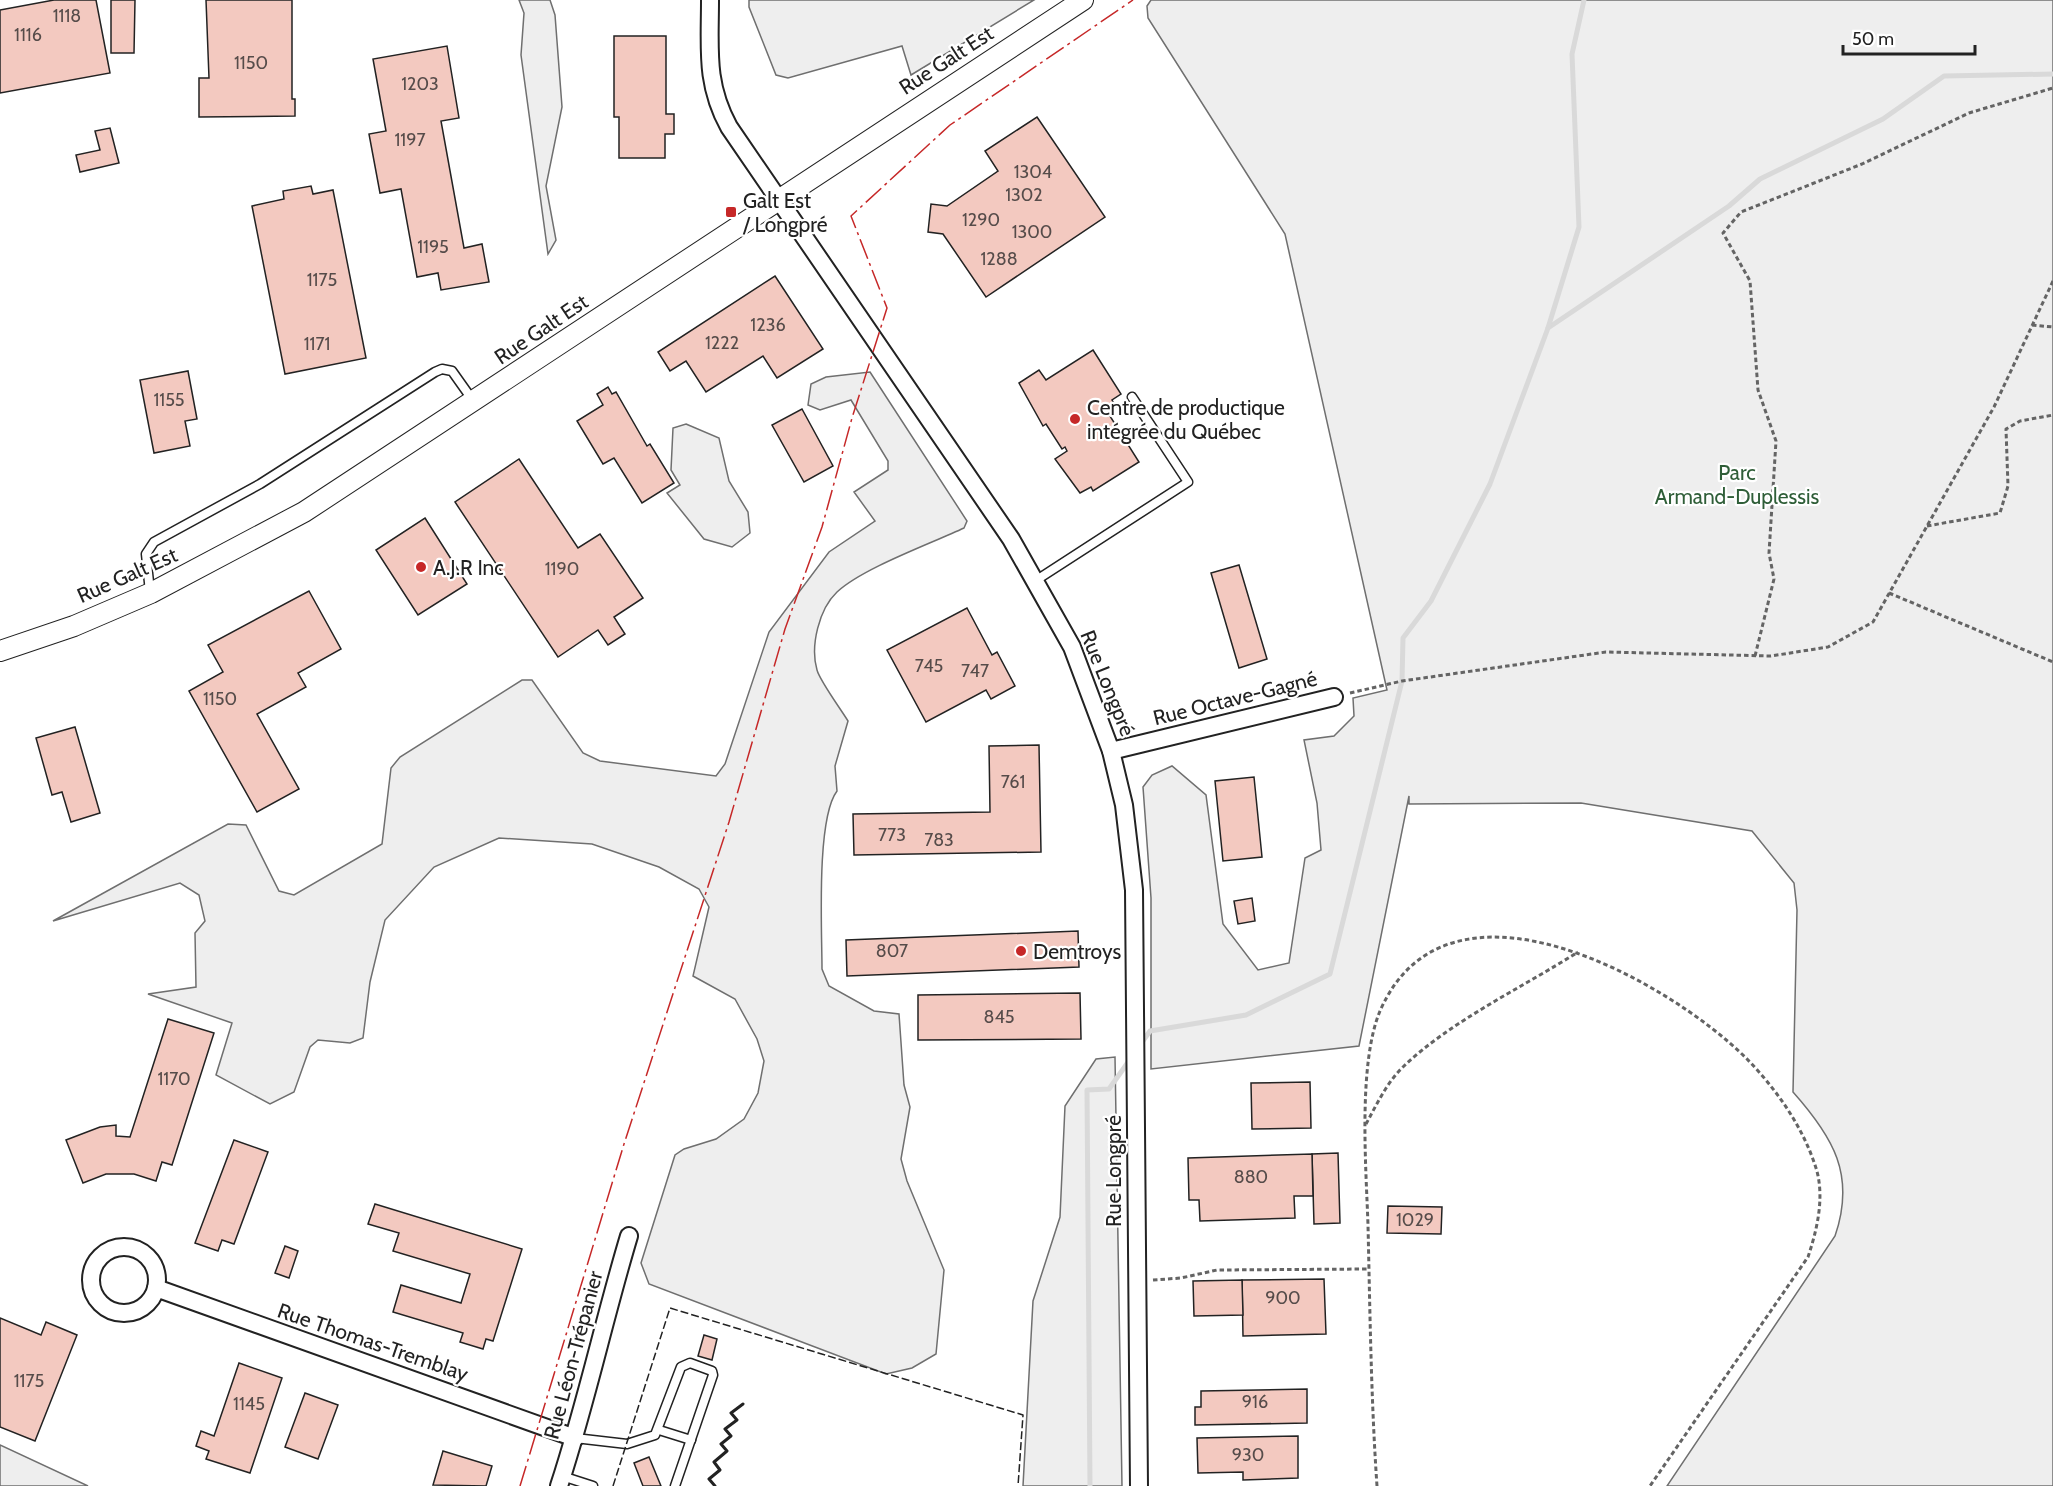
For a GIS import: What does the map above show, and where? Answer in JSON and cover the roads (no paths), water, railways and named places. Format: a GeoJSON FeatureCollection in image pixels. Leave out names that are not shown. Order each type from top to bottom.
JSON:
{"type":"FeatureCollection","features":[{"type":"Feature","properties":{"kind":"street","name":"Rue Longpré"},"geometry":{"type":"LineString","coordinates":[[710,0],[713,92],[729,127],[1011,539],[1072,647],[1112,751],[1124,805],[1134,890],[1139,1486]]}},
{"type":"Feature","properties":{"kind":"street","name":"Rue Galt Est"},"geometry":{"type":"LineString","coordinates":[[0,651],[74,626],[151,593],[304,512],[1083,0]]}},
{"type":"Feature","properties":{"kind":"street","name":"Rue Octave-Gagné"},"geometry":{"type":"LineString","coordinates":[[1112,751],[1334,697]]}},
{"type":"Feature","properties":{"kind":"street","name":"Rue Léon-Trépanier"},"geometry":{"type":"LineString","coordinates":[[560,1481],[575,1438],[604,1320],[629,1236]]}},
{"type":"Feature","properties":{"kind":"street","name":"Rue Thomas-Tremblay"},"geometry":{"type":"LineString","coordinates":[[156,1288],[575,1438]]}},
{"type":"Feature","properties":{"kind":"lane"},"geometry":{"type":"LineString","coordinates":[[151,593],[146,554],[154,542],[260,484],[435,372],[442,369],[452,371],[474,402]]}},
{"type":"Feature","properties":{"kind":"lane"},"geometry":{"type":"LineString","coordinates":[[1035,581],[1188,482],[1132,397]]}},
{"type":"Feature","properties":{"kind":"lane"},"geometry":{"type":"LineString","coordinates":[[575,1438],[632,1443],[655,1435],[659,1430],[681,1367],[690,1363],[709,1369],[713,1376],[675,1486]]}},
{"type":"Feature","properties":{"kind":"lane"},"geometry":{"type":"LineString","coordinates":[[659,1430],[691,1440]]}},
{"type":"Feature","properties":{"kind":"lane"},"geometry":{"type":"LineString","coordinates":[[560,1481],[593,1486]]}},
{"type":"Feature","properties":{"kind":"waterway"},"geometry":{"type":"LineString","coordinates":[[1140,1045],[1150,1031],[1246,1015],[1330,974],[1402,681],[1403,638],[1431,601],[1490,484],[1548,328],[1579,227],[1572,54],[1584,0]]}},
{"type":"Feature","properties":{"kind":"waterway"},"geometry":{"type":"LineString","coordinates":[[1548,328],[1729,206],[1760,179],[1883,119],[1944,76],[2053,74]]}},
{"type":"Feature","properties":{"kind":"waterway"},"geometry":{"type":"LineString","coordinates":[[1090,1486],[1087,1090],[1109,1089],[1131,1058]]}},
{"type":"Feature","properties":{"kind":"place","name":"Galt Est / Longpré"},"geometry":{"type":"Point","coordinates":[731,212]}},
{"type":"Feature","properties":{"kind":"place","name":"Centre de productique intégrée du Québec"},"geometry":{"type":"Point","coordinates":[1075,419]}},
{"type":"Feature","properties":{"kind":"place","name":"A.J.R Inc"},"geometry":{"type":"Point","coordinates":[421,567]}},
{"type":"Feature","properties":{"kind":"place","name":"Demtroys"},"geometry":{"type":"Point","coordinates":[1021,951]}},
{"type":"Feature","properties":{"kind":"park label","name":"Parc Armand-Duplessis"},"geometry":{"type":"Point","coordinates":[1737,484]}}]}
